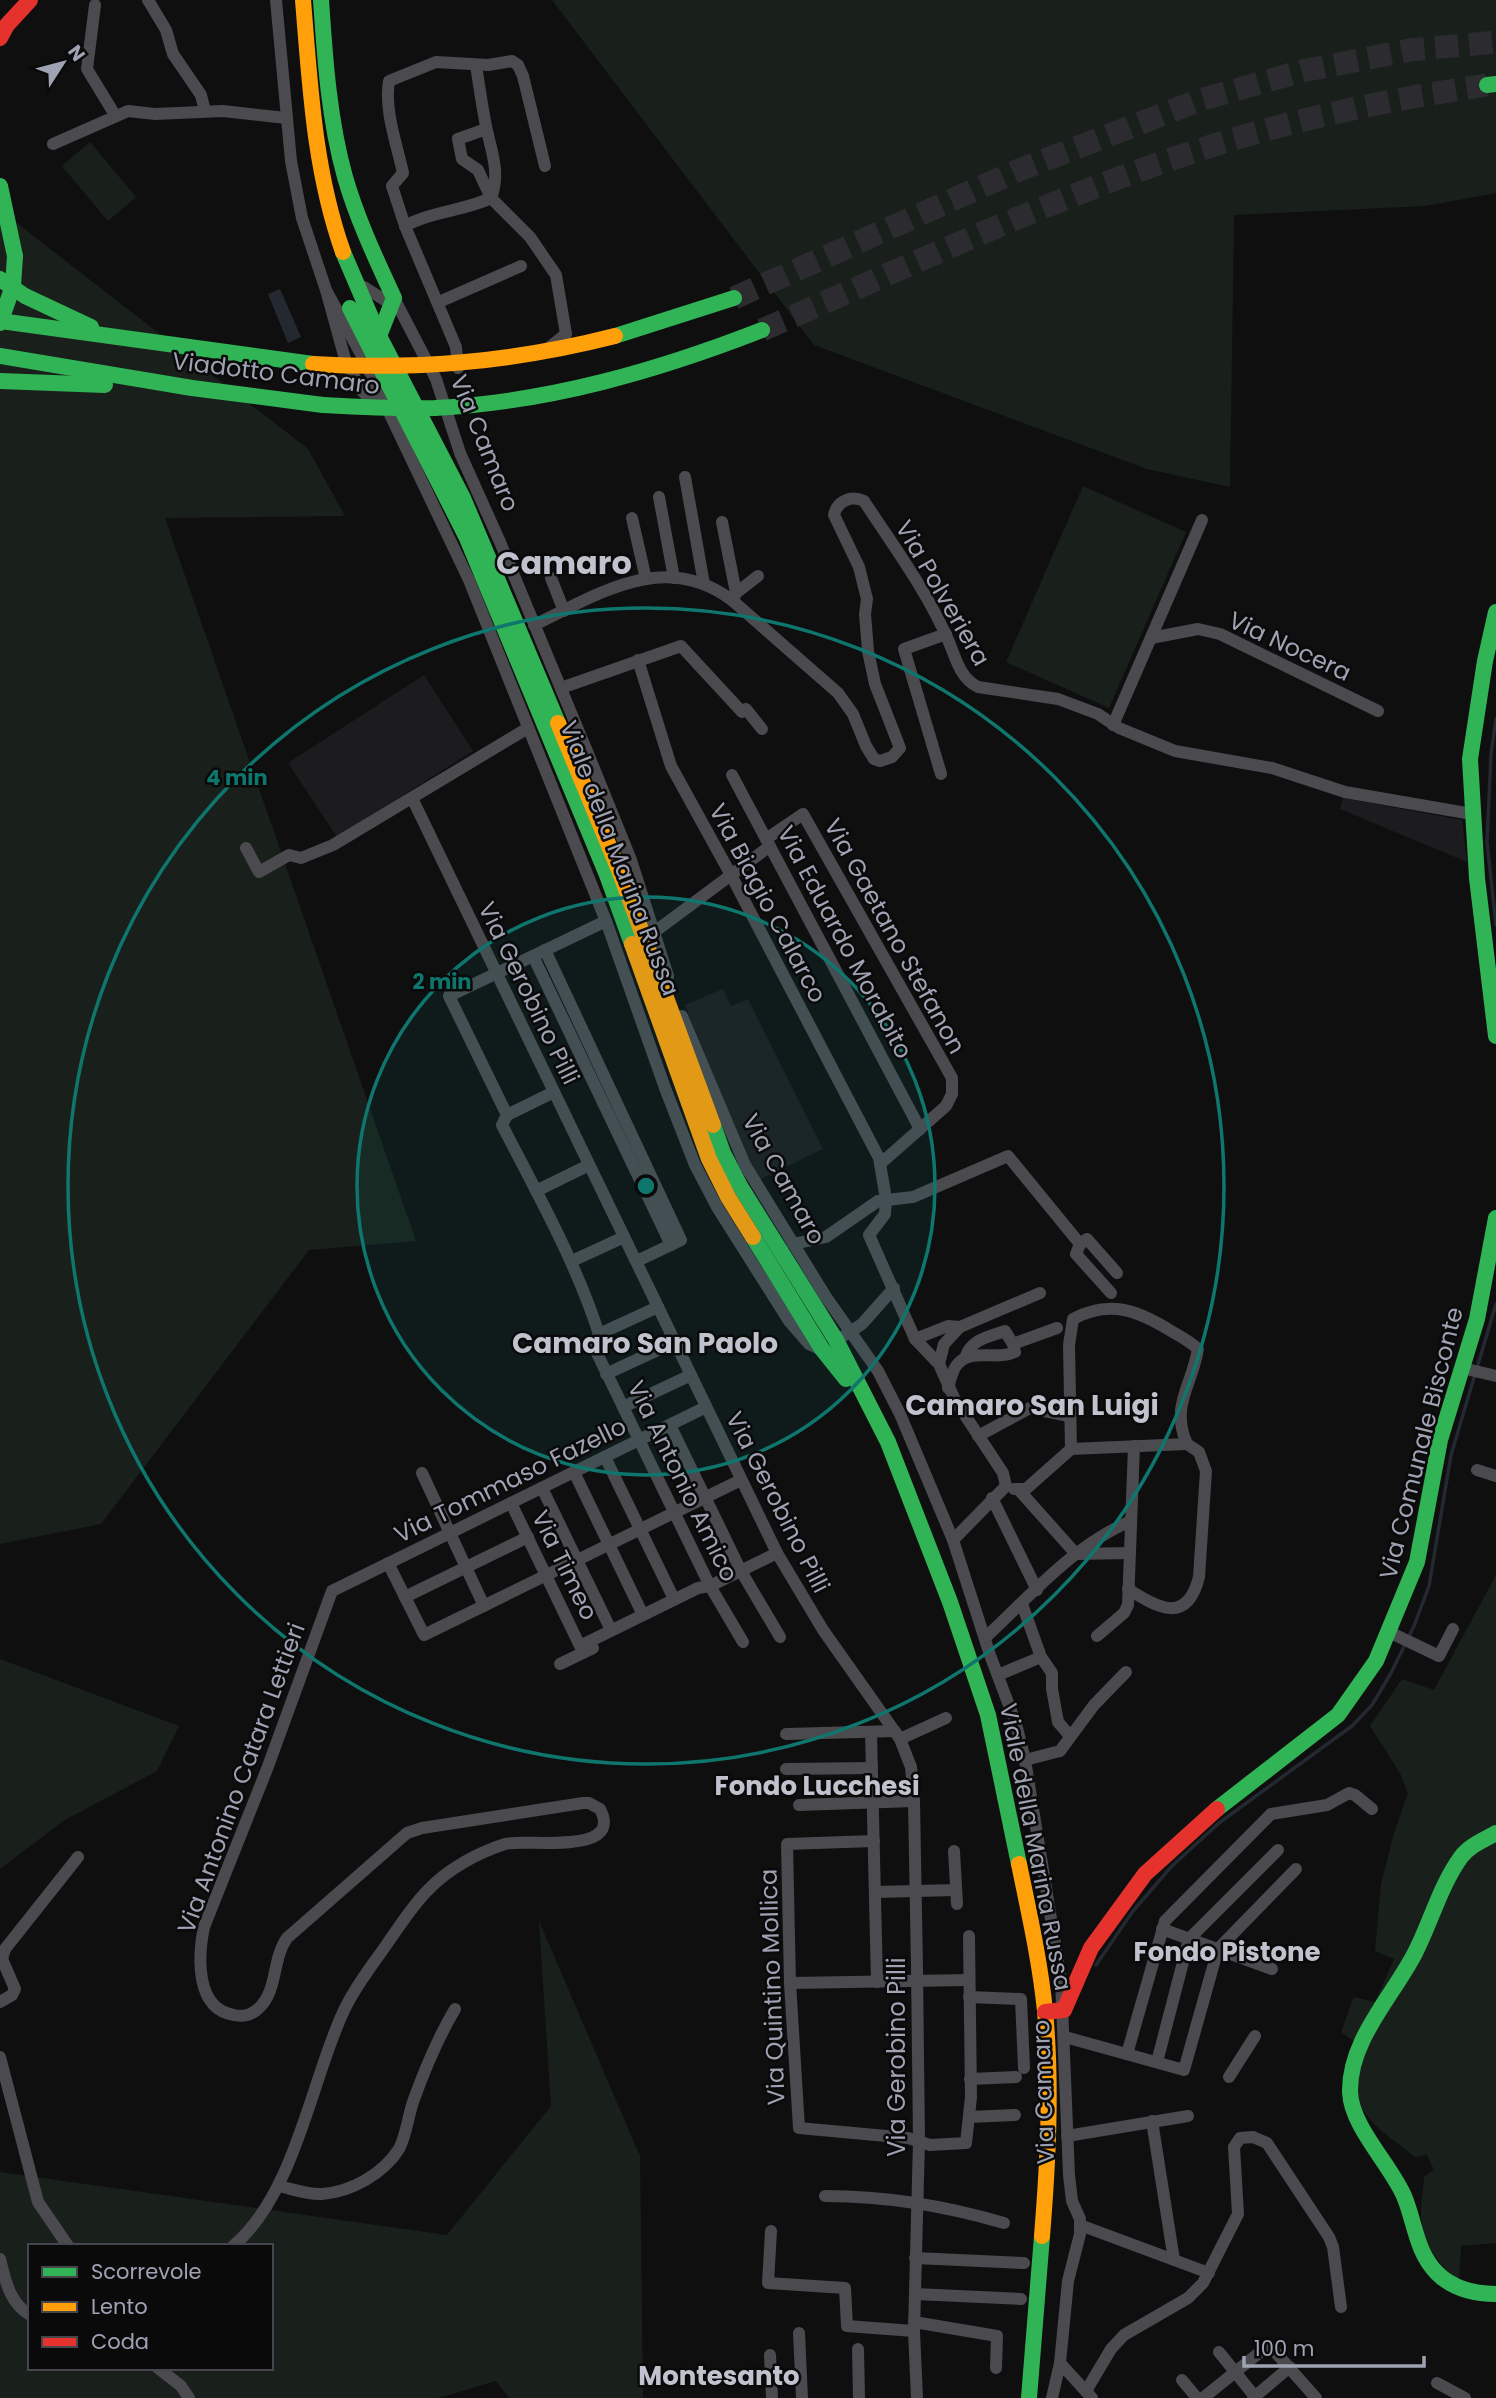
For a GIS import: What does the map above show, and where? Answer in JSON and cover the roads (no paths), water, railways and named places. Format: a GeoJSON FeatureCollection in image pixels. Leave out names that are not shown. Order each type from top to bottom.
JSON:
{"type":"FeatureCollection","features":[{"type":"Feature","properties":{"kind":"main road"},"geometry":{"type":"LineString","coordinates":[[0,20],[18,0]]}},
{"type":"Feature","properties":{"kind":"main road"},"geometry":{"type":"LineString","coordinates":[[0,38],[6,25],[30,0]]}},
{"type":"Feature","properties":{"kind":"main road"},"geometry":{"type":"LineString","coordinates":[[290,0],[299,117],[308,181],[326,249],[351,303]]}},
{"type":"Feature","properties":{"kind":"main road"},"geometry":{"type":"LineString","coordinates":[[303,0],[319,163],[351,303]]}},
{"type":"Feature","properties":{"kind":"main road","name":"Via Camaro"},"geometry":{"type":"LineString","coordinates":[[321,0],[328,90],[345,176],[357,212],[396,304]]}},
{"type":"Feature","properties":{"kind":"main road"},"geometry":{"type":"LineString","coordinates":[[0,186],[15,256],[13,286],[0,322]]}},
{"type":"Feature","properties":{"kind":"main road"},"geometry":{"type":"LineString","coordinates":[[351,303],[371,273],[362,246],[357,212]]}},
{"type":"Feature","properties":{"kind":"main road"},"geometry":{"type":"LineString","coordinates":[[0,279],[25,296],[114,337]]}},
{"type":"Feature","properties":{"kind":"main road","name":"Viadotto Camaro"},"geometry":{"type":"LineString","coordinates":[[0,322],[313,364],[385,369],[505,360],[590,344],[649,328],[734,298]]}},
{"type":"Feature","properties":{"kind":"main road","name":"Viale della Marina Russa"},"geometry":{"type":"LineString","coordinates":[[351,303],[378,326],[467,506],[620,870],[723,1153],[829,1345]]}},
{"type":"Feature","properties":{"kind":"main road","name":"Viale della Marina Russa"},"geometry":{"type":"LineString","coordinates":[[351,303],[470,546],[607,876],[709,1158],[728,1197],[829,1345],[871,1410],[888,1442],[950,1602],[988,1715],[1036,1944],[1045,2012],[1048,2073],[1046,2191],[1029,2398]]}},
{"type":"Feature","properties":{"kind":"main road"},"geometry":{"type":"LineString","coordinates":[[378,326],[396,304]]}},
{"type":"Feature","properties":{"kind":"main road","name":"Viadotto Camaro"},"geometry":{"type":"LineString","coordinates":[[109,379],[362,409],[478,404],[547,395],[667,366],[762,330]]}},
{"type":"Feature","properties":{"kind":"main road"},"geometry":{"type":"LineString","coordinates":[[0,356],[109,379]]}},
{"type":"Feature","properties":{"kind":"main road"},"geometry":{"type":"LineString","coordinates":[[0,381],[109,379]]}},
{"type":"Feature","properties":{"kind":"main road"},"geometry":{"type":"LineString","coordinates":[[1496,612],[1485,661],[1470,759],[1477,878],[1496,1037]]}},
{"type":"Feature","properties":{"kind":"main road","name":"Via Comunale Bisconte"},"geometry":{"type":"LineString","coordinates":[[1064,2010],[1083,1963],[1101,1933],[1152,1867],[1230,1797],[1338,1715],[1394,1634],[1417,1562],[1440,1440],[1466,1369],[1496,1218]]}},
{"type":"Feature","properties":{"kind":"main road"},"geometry":{"type":"LineString","coordinates":[[1496,1833],[1472,1846],[1461,1856],[1436,1903],[1413,1957],[1364,2042],[1355,2065],[1350,2094],[1356,2112],[1401,2188],[1424,2257],[1446,2281],[1470,2292],[1496,2294]]}},
{"type":"Feature","properties":{"kind":"main road"},"geometry":{"type":"LineString","coordinates":[[1045,2012],[1064,2010]]}},
{"type":"Feature","properties":{"kind":"street"},"geometry":{"type":"LineString","coordinates":[[148,0],[166,30],[173,54],[201,95],[205,111]]}},
{"type":"Feature","properties":{"kind":"street"},"geometry":{"type":"LineString","coordinates":[[276,0],[290,161],[302,218],[326,290],[351,303],[396,304]]}},
{"type":"Feature","properties":{"kind":"street"},"geometry":{"type":"LineString","coordinates":[[95,5],[87,69],[92,82],[115,115]]}},
{"type":"Feature","properties":{"kind":"street"},"geometry":{"type":"LineString","coordinates":[[486,129],[458,139],[462,159],[478,170],[491,198],[530,237],[556,275],[566,334],[550,347],[458,373],[456,347],[405,226],[392,186],[403,173],[390,116],[387,91],[389,81],[436,62],[488,65],[512,61],[518,65],[523,76],[545,166]]}},
{"type":"Feature","properties":{"kind":"street"},"geometry":{"type":"LineString","coordinates":[[405,226],[417,219],[479,204],[491,198],[496,185],[495,166],[476,65]]}},
{"type":"Feature","properties":{"kind":"street"},"geometry":{"type":"LineString","coordinates":[[53,144],[128,111],[155,114],[233,111],[286,118]]}},
{"type":"Feature","properties":{"kind":"street"},"geometry":{"type":"LineString","coordinates":[[439,302],[521,266]]}},
{"type":"Feature","properties":{"kind":"street"},"geometry":{"type":"LineString","coordinates":[[351,303],[363,358],[459,558],[606,921],[684,1140],[706,1187],[789,1321],[809,1344],[829,1345],[851,1332],[862,1324],[894,1288]]}},
{"type":"Feature","properties":{"kind":"street","name":"Via Camaro"},"geometry":{"type":"LineString","coordinates":[[396,304],[436,379],[460,453],[631,860],[679,1008],[737,1149],[793,1244],[877,1371],[894,1402],[953,1540],[1016,1724],[1025,1760],[1059,1967],[1064,2010],[1071,2195],[1080,2225],[1068,2281],[1060,2363],[1052,2398]]}},
{"type":"Feature","properties":{"kind":"street"},"geometry":{"type":"LineString","coordinates":[[378,326],[410,332]]}},
{"type":"Feature","properties":{"kind":"street"},"geometry":{"type":"LineString","coordinates":[[685,477],[704,584]]}},
{"type":"Feature","properties":{"kind":"street"},"geometry":{"type":"LineString","coordinates":[[659,497],[674,579]]}},
{"type":"Feature","properties":{"kind":"street","name":"Via Polveriera"},"geometry":{"type":"LineString","coordinates":[[534,625],[624,583],[646,579],[674,579],[704,584],[734,597],[838,693],[853,714],[874,760],[892,757],[900,748],[875,684],[865,630],[866,590],[859,567],[835,521],[835,509],[850,498],[864,501],[930,601],[959,667],[966,678],[978,687],[1058,699],[1098,714],[1113,724],[1175,751],[1272,768],[1345,792],[1472,814]]}},
{"type":"Feature","properties":{"kind":"street"},"geometry":{"type":"LineString","coordinates":[[632,518],[646,579]]}},
{"type":"Feature","properties":{"kind":"street"},"geometry":{"type":"LineString","coordinates":[[1113,724],[1202,520]]}},
{"type":"Feature","properties":{"kind":"street"},"geometry":{"type":"LineString","coordinates":[[722,522],[734,597]]}},
{"type":"Feature","properties":{"kind":"street"},"geometry":{"type":"LineString","coordinates":[[734,597],[758,576]]}},
{"type":"Feature","properties":{"kind":"street"},"geometry":{"type":"LineString","coordinates":[[551,578],[564,611]]}},
{"type":"Feature","properties":{"kind":"street","name":"Via Nocera"},"geometry":{"type":"LineString","coordinates":[[1151,638],[1198,629],[1220,634],[1378,711]]}},
{"type":"Feature","properties":{"kind":"street"},"geometry":{"type":"LineString","coordinates":[[941,774],[904,649],[946,634]]}},
{"type":"Feature","properties":{"kind":"street"},"geometry":{"type":"LineString","coordinates":[[561,688],[681,646],[742,712],[746,709],[762,729]]}},
{"type":"Feature","properties":{"kind":"street","name":"Via Biagio Calarco"},"geometry":{"type":"LineString","coordinates":[[639,660],[671,766],[882,1160],[886,1199]]}},
{"type":"Feature","properties":{"kind":"street"},"geometry":{"type":"LineString","coordinates":[[246,848],[259,872],[289,855],[301,858],[332,845],[528,728]]}},
{"type":"Feature","properties":{"kind":"street","name":"Via Eduardo Morabito"},"geometry":{"type":"LineString","coordinates":[[732,775],[920,1129]]}},
{"type":"Feature","properties":{"kind":"street","name":"Via Gerobino Pilli"},"geometry":{"type":"LineString","coordinates":[[412,798],[777,1553],[823,1630],[897,1735],[911,1767],[916,1891],[919,2141],[914,2326],[917,2398]]}},
{"type":"Feature","properties":{"kind":"street","name":"Via Gaetano Stefanon"},"geometry":{"type":"LineString","coordinates":[[768,843],[803,814],[952,1078],[950,1099],[939,1113],[920,1129]]}},
{"type":"Feature","properties":{"kind":"street"},"geometry":{"type":"LineString","coordinates":[[653,933],[731,875],[768,843]]}},
{"type":"Feature","properties":{"kind":"street"},"geometry":{"type":"LineString","coordinates":[[496,973],[606,921]]}},
{"type":"Feature","properties":{"kind":"street"},"geometry":{"type":"LineString","coordinates":[[539,953],[671,1245],[637,1261]]}},
{"type":"Feature","properties":{"kind":"street","name":"Via Antonio Amico"},"geometry":{"type":"LineString","coordinates":[[496,973],[449,996],[506,1115],[502,1125],[572,1261],[599,1334],[593,1345],[606,1374],[710,1586],[743,1642]]}},
{"type":"Feature","properties":{"kind":"street"},"geometry":{"type":"LineString","coordinates":[[506,1115],[554,1092]]}},
{"type":"Feature","properties":{"kind":"street"},"geometry":{"type":"LineString","coordinates":[[882,1160],[920,1129]]}},
{"type":"Feature","properties":{"kind":"street"},"geometry":{"type":"LineString","coordinates":[[793,1244],[826,1237],[878,1201],[912,1197],[1008,1156],[1080,1244]]}},
{"type":"Feature","properties":{"kind":"street"},"geometry":{"type":"LineString","coordinates":[[536,1191],[589,1165]]}},
{"type":"Feature","properties":{"kind":"street"},"geometry":{"type":"LineString","coordinates":[[886,1199],[885,1214],[869,1235],[915,1339],[939,1364],[948,1388],[1003,1473],[1006,1486]]}},
{"type":"Feature","properties":{"kind":"street"},"geometry":{"type":"LineString","coordinates":[[572,1261],[624,1237]]}},
{"type":"Feature","properties":{"kind":"street"},"geometry":{"type":"LineString","coordinates":[[1111,1293],[1076,1254],[1080,1244],[1087,1239],[1117,1273]]}},
{"type":"Feature","properties":{"kind":"street"},"geometry":{"type":"LineString","coordinates":[[939,1364],[944,1344],[960,1327],[1040,1293]]}},
{"type":"Feature","properties":{"kind":"street"},"geometry":{"type":"LineString","coordinates":[[599,1334],[658,1307]]}},
{"type":"Feature","properties":{"kind":"street"},"geometry":{"type":"LineString","coordinates":[[1071,1449],[1069,1345],[1073,1319],[1101,1310],[1128,1309],[1150,1318],[1198,1349],[1179,1412],[1181,1432],[1187,1444],[1199,1452],[1206,1471],[1196,1589],[1182,1605],[1169,1608],[1157,1607],[1128,1589]]}},
{"type":"Feature","properties":{"kind":"street"},"geometry":{"type":"LineString","coordinates":[[915,1339],[948,1326],[960,1327]]}},
{"type":"Feature","properties":{"kind":"street"},"geometry":{"type":"LineString","coordinates":[[1012,1341],[1056,1328]]}},
{"type":"Feature","properties":{"kind":"street"},"geometry":{"type":"LineString","coordinates":[[948,1388],[956,1366],[975,1342],[1005,1331],[1015,1352],[1006,1356],[965,1358]]}},
{"type":"Feature","properties":{"kind":"street"},"geometry":{"type":"LineString","coordinates":[[606,1374],[675,1342]]}},
{"type":"Feature","properties":{"kind":"street"},"geometry":{"type":"LineString","coordinates":[[1466,1369],[1490,1375]]}},
{"type":"Feature","properties":{"kind":"street"},"geometry":{"type":"LineString","coordinates":[[623,1407],[691,1375]]}},
{"type":"Feature","properties":{"kind":"street","name":"Via Tommaso Fazello"},"geometry":{"type":"LineString","coordinates":[[332,1591],[706,1407]]}},
{"type":"Feature","properties":{"kind":"street"},"geometry":{"type":"LineString","coordinates":[[978,1436],[1030,1408],[1069,1416]]}},
{"type":"Feature","properties":{"kind":"street"},"geometry":{"type":"LineString","coordinates":[[670,1425],[741,1571],[780,1637]]}},
{"type":"Feature","properties":{"kind":"street"},"geometry":{"type":"LineString","coordinates":[[1006,1486],[1026,1489],[1071,1449],[1187,1444]]}},
{"type":"Feature","properties":{"kind":"street"},"geometry":{"type":"LineString","coordinates":[[1097,1636],[1124,1613],[1128,1605],[1134,1446]]}},
{"type":"Feature","properties":{"kind":"street"},"geometry":{"type":"LineString","coordinates":[[605,1457],[674,1599]]}},
{"type":"Feature","properties":{"kind":"street"},"geometry":{"type":"LineString","coordinates":[[1477,1470],[1496,1476]]}},
{"type":"Feature","properties":{"kind":"street"},"geometry":{"type":"LineString","coordinates":[[574,1472],[643,1615]]}},
{"type":"Feature","properties":{"kind":"street"},"geometry":{"type":"LineString","coordinates":[[422,1473],[484,1606]]}},
{"type":"Feature","properties":{"kind":"street"},"geometry":{"type":"LineString","coordinates":[[388,1563],[424,1635],[741,1480]]}},
{"type":"Feature","properties":{"kind":"street"},"geometry":{"type":"LineString","coordinates":[[953,1540],[1006,1486]]}},
{"type":"Feature","properties":{"kind":"street"},"geometry":{"type":"LineString","coordinates":[[542,1488],[611,1630],[777,1553]]}},
{"type":"Feature","properties":{"kind":"street"},"geometry":{"type":"LineString","coordinates":[[1019,1490],[1076,1554]]}},
{"type":"Feature","properties":{"kind":"street"},"geometry":{"type":"LineString","coordinates":[[992,1498],[1037,1590]]}},
{"type":"Feature","properties":{"kind":"street","name":"Via Timeo"},"geometry":{"type":"LineString","coordinates":[[511,1503],[580,1646],[611,1630]]}},
{"type":"Feature","properties":{"kind":"street"},"geometry":{"type":"LineString","coordinates":[[985,1638],[1076,1554],[1109,1530],[1131,1521]]}},
{"type":"Feature","properties":{"kind":"street"},"geometry":{"type":"LineString","coordinates":[[405,1597],[528,1537]]}},
{"type":"Feature","properties":{"kind":"street"},"geometry":{"type":"LineString","coordinates":[[1076,1554],[1130,1553]]}},
{"type":"Feature","properties":{"kind":"street"},"geometry":{"type":"LineString","coordinates":[[560,1664],[702,1595],[710,1586]]}},
{"type":"Feature","properties":{"kind":"street","name":"Via Antonino Catara Lettieri"},"geometry":{"type":"LineString","coordinates":[[235,2244],[261,2216],[279,2186],[350,1999],[425,1893],[449,1871],[504,1844],[585,1841],[600,1831],[603,1819],[600,1809],[583,1803],[422,1828],[407,1833],[287,1938],[276,1963],[270,1991],[261,2007],[249,2015],[240,2016],[216,2007],[204,1990],[202,1982],[201,1942],[204,1927],[267,1769],[332,1591]]}},
{"type":"Feature","properties":{"kind":"street"},"geometry":{"type":"LineString","coordinates":[[1022,1604],[1041,1657],[1052,1673],[1058,1722],[1070,1736]]}},
{"type":"Feature","properties":{"kind":"street"},"geometry":{"type":"LineString","coordinates":[[1394,1634],[1439,1656],[1453,1629]]}},
{"type":"Feature","properties":{"kind":"street"},"geometry":{"type":"LineString","coordinates":[[998,1675],[1041,1657]]}},
{"type":"Feature","properties":{"kind":"street"},"geometry":{"type":"LineString","coordinates":[[1025,1760],[1060,1751],[1094,1705],[1126,1672]]}},
{"type":"Feature","properties":{"kind":"street"},"geometry":{"type":"LineString","coordinates":[[786,1734],[872,1732],[897,1735],[946,1718]]}},
{"type":"Feature","properties":{"kind":"street"},"geometry":{"type":"LineString","coordinates":[[872,1732],[877,1982]]}},
{"type":"Feature","properties":{"kind":"street"},"geometry":{"type":"LineString","coordinates":[[786,1769],[872,1768]]}},
{"type":"Feature","properties":{"kind":"street"},"geometry":{"type":"LineString","coordinates":[[1127,2054],[1165,1921],[1271,1814],[1327,1805],[1349,1793],[1355,1794],[1372,1809]]}},
{"type":"Feature","properties":{"kind":"street"},"geometry":{"type":"LineString","coordinates":[[799,1805],[914,1801]]}},
{"type":"Feature","properties":{"kind":"street","name":"Via Quintino Mollica"},"geometry":{"type":"LineString","coordinates":[[874,1841],[787,1844],[790,1983],[799,2128],[919,2141]]}},
{"type":"Feature","properties":{"kind":"street"},"geometry":{"type":"LineString","coordinates":[[1157,2062],[1189,1939],[1278,1850]]}},
{"type":"Feature","properties":{"kind":"street"},"geometry":{"type":"LineString","coordinates":[[954,1851],[957,1904]]}},
{"type":"Feature","properties":{"kind":"street"},"geometry":{"type":"LineString","coordinates":[[0,2002],[12,1995],[15,1989],[2,1959],[5,1949],[78,1857]]}},
{"type":"Feature","properties":{"kind":"street"},"geometry":{"type":"LineString","coordinates":[[1065,2038],[1184,2070],[1218,1949],[1296,1869]]}},
{"type":"Feature","properties":{"kind":"street"},"geometry":{"type":"LineString","coordinates":[[875,1892],[956,1890]]}},
{"type":"Feature","properties":{"kind":"street"},"geometry":{"type":"LineString","coordinates":[[1162,1929],[1272,1969]]}},
{"type":"Feature","properties":{"kind":"street"},"geometry":{"type":"LineString","coordinates":[[919,2141],[930,2145],[966,2143],[970,2079],[969,1937]]}},
{"type":"Feature","properties":{"kind":"street"},"geometry":{"type":"LineString","coordinates":[[1059,1967],[1072,1969],[1083,1963]]}},
{"type":"Feature","properties":{"kind":"street"},"geometry":{"type":"LineString","coordinates":[[790,1983],[969,1980]]}},
{"type":"Feature","properties":{"kind":"street"},"geometry":{"type":"LineString","coordinates":[[969,1997],[1021,1999],[1020,2072],[970,2079]]}},
{"type":"Feature","properties":{"kind":"street"},"geometry":{"type":"LineString","coordinates":[[279,2186],[321,2194],[345,2189],[368,2179],[382,2169],[399,2148],[413,2101],[443,2029],[455,2009]]}},
{"type":"Feature","properties":{"kind":"street"},"geometry":{"type":"LineString","coordinates":[[1229,2077],[1255,2036]]}},
{"type":"Feature","properties":{"kind":"street"},"geometry":{"type":"LineString","coordinates":[[0,2057],[5,2094],[37,2202],[67,2244]]}},
{"type":"Feature","properties":{"kind":"street"},"geometry":{"type":"LineString","coordinates":[[969,2117],[1015,2115]]}},
{"type":"Feature","properties":{"kind":"street"},"geometry":{"type":"LineString","coordinates":[[1067,2136],[1188,2116]]}},
{"type":"Feature","properties":{"kind":"street"},"geometry":{"type":"LineString","coordinates":[[1152,2121],[1174,2260]]}},
{"type":"Feature","properties":{"kind":"street"},"geometry":{"type":"LineString","coordinates":[[1060,2363],[1089,2395],[1111,2349],[1124,2335],[1196,2291],[1209,2273],[1238,2214],[1235,2143],[1240,2138],[1258,2138],[1272,2148],[1329,2237],[1333,2247],[1341,2307]]}},
{"type":"Feature","properties":{"kind":"street"},"geometry":{"type":"LineString","coordinates":[[825,2196],[881,2197],[1004,2223]]}},
{"type":"Feature","properties":{"kind":"street"},"geometry":{"type":"LineString","coordinates":[[1080,2225],[1209,2273]]}},
{"type":"Feature","properties":{"kind":"street"},"geometry":{"type":"LineString","coordinates":[[771,2231],[768,2283],[845,2288],[847,2326],[914,2326],[997,2336],[996,2368]]}},
{"type":"Feature","properties":{"kind":"street"},"geometry":{"type":"LineString","coordinates":[[915,2258],[1024,2263]]}},
{"type":"Feature","properties":{"kind":"street"},"geometry":{"type":"LineString","coordinates":[[0,2259],[11,2296],[28,2313]]}},
{"type":"Feature","properties":{"kind":"street"},"geometry":{"type":"LineString","coordinates":[[915,2294],[1021,2299]]}},
{"type":"Feature","properties":{"kind":"street"},"geometry":{"type":"LineString","coordinates":[[799,2333],[802,2398]]}},
{"type":"Feature","properties":{"kind":"street"},"geometry":{"type":"LineString","coordinates":[[1203,2398],[1269,2345],[1290,2367],[1310,2396]]}},
{"type":"Feature","properties":{"kind":"street"},"geometry":{"type":"LineString","coordinates":[[858,2349],[859,2398]]}},
{"type":"Feature","properties":{"kind":"street"},"geometry":{"type":"LineString","coordinates":[[1219,2351],[1255,2397],[1290,2367]]}},
{"type":"Feature","properties":{"kind":"street"},"geometry":{"type":"LineString","coordinates":[[770,2355],[772,2398]]}},
{"type":"Feature","properties":{"kind":"street"},"geometry":{"type":"LineString","coordinates":[[161,2370],[181,2386],[190,2398]]}},
{"type":"Feature","properties":{"kind":"street"},"geometry":{"type":"LineString","coordinates":[[1182,2379],[1197,2398]]}},
{"type":"Feature","properties":{"kind":"street"},"geometry":{"type":"LineString","coordinates":[[1437,2384],[1465,2398]]}},
{"type":"Feature","properties":{"kind":"waterway"},"geometry":{"type":"LineString","coordinates":[[1496,719],[1491,754],[1487,842],[1496,925]]}},
{"type":"Feature","properties":{"kind":"waterway"},"geometry":{"type":"LineString","coordinates":[[1096,1965],[1133,1911],[1172,1866],[1219,1823],[1352,1726],[1372,1705],[1414,1626],[1429,1586],[1451,1455],[1496,1304]]}},
{"type":"Feature","properties":{"kind":"tunnel"},"geometry":{"type":"LineString","coordinates":[[734,298],[1019,170],[1200,100],[1302,71],[1410,50],[1496,42]]}},
{"type":"Feature","properties":{"kind":"tunnel"},"geometry":{"type":"LineString","coordinates":[[762,330],[1038,210],[1151,166],[1277,127],[1346,110],[1487,85]]}},
{"type":"Feature","properties":{"kind":"district","name":"Camaro"},"geometry":{"type":"Point","coordinates":[564,562]}},
{"type":"Feature","properties":{"kind":"district","name":"Camaro San Paolo"},"geometry":{"type":"Point","coordinates":[645,1343]}},
{"type":"Feature","properties":{"kind":"district","name":"Camaro San Luigi"},"geometry":{"type":"Point","coordinates":[1032,1405]}},
{"type":"Feature","properties":{"kind":"district","name":"Fondo Lucchesi"},"geometry":{"type":"Point","coordinates":[817,1786]}},
{"type":"Feature","properties":{"kind":"district","name":"Fondo Pistone"},"geometry":{"type":"Point","coordinates":[1227,1952]}},
{"type":"Feature","properties":{"kind":"district","name":"Montesanto"},"geometry":{"type":"Point","coordinates":[719,2376]}}]}
